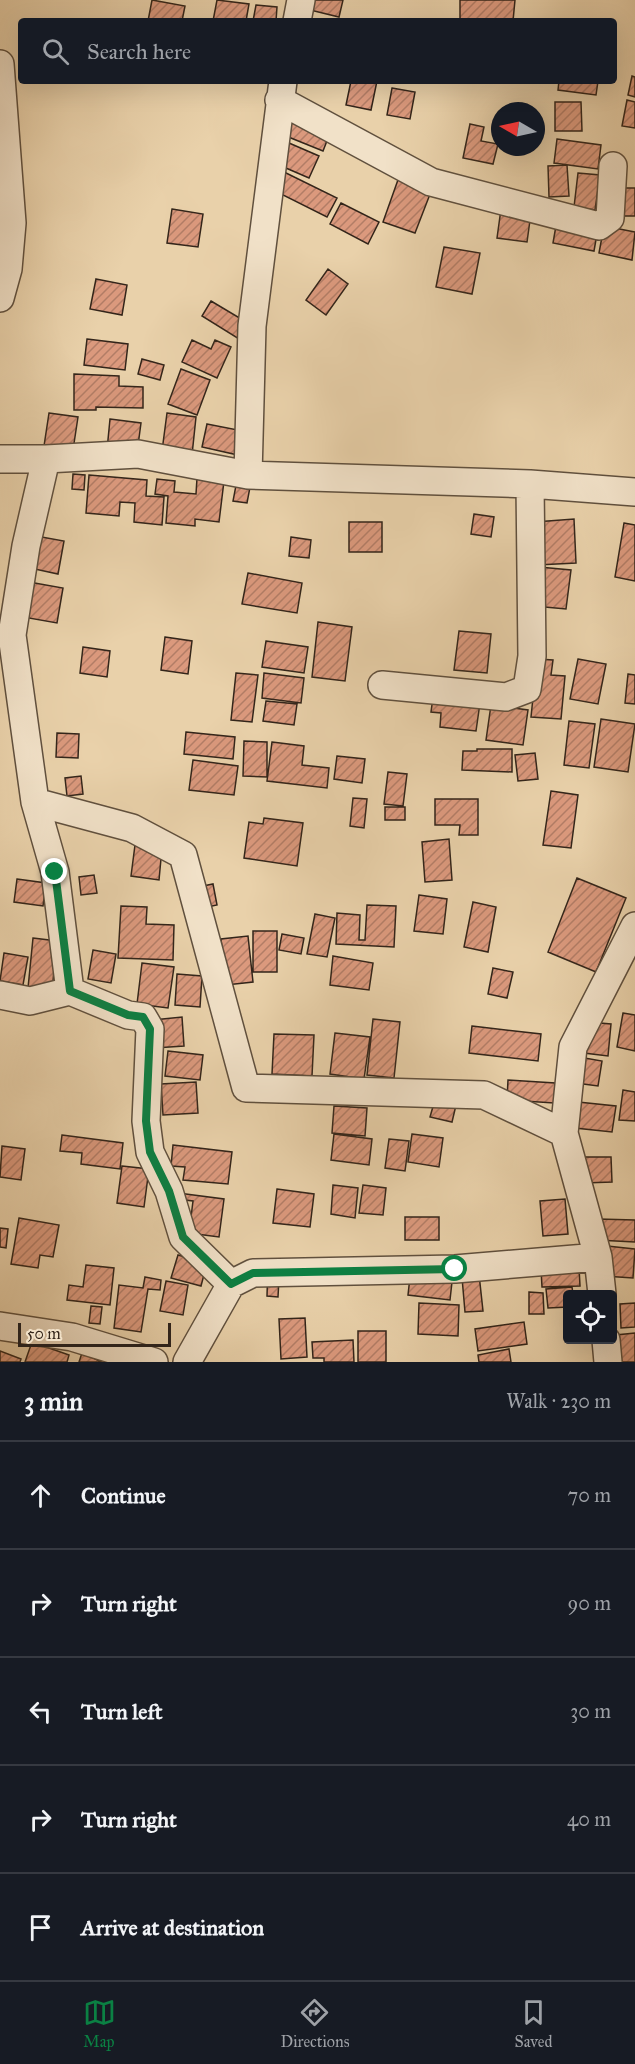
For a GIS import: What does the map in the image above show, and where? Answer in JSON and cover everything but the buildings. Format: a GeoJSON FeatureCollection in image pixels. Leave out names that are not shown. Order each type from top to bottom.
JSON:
{"type":"FeatureCollection","features":[{"type":"Feature","properties":{"kind":"street"},"geometry":{"type":"LineString","coordinates":[[298,18],[301,0]]}},
{"type":"Feature","properties":{"kind":"street"},"geometry":{"type":"LineString","coordinates":[[0,64],[12,223],[8,269],[0,298]]}},
{"type":"Feature","properties":{"kind":"street"},"geometry":{"type":"LineString","coordinates":[[248,475],[252,326],[281,90],[431,182],[599,226],[610,218],[613,166]]}},
{"type":"Feature","properties":{"kind":"street"},"geometry":{"type":"LineString","coordinates":[[0,459],[138,454],[248,475],[530,484],[635,492]]}},
{"type":"Feature","properties":{"kind":"street"},"geometry":{"type":"LineString","coordinates":[[46,459],[26,546],[12,635],[35,802],[55,872],[70,991]]}},
{"type":"Feature","properties":{"kind":"street"},"geometry":{"type":"LineString","coordinates":[[382,685],[506,697],[527,689],[532,656],[530,484]]}},
{"type":"Feature","properties":{"kind":"street"},"geometry":{"type":"LineString","coordinates":[[35,802],[132,828],[183,855],[210,946],[246,1088],[484,1095],[564,1133]]}},
{"type":"Feature","properties":{"kind":"street"},"geometry":{"type":"LineString","coordinates":[[602,1290],[598,1257],[564,1133],[573,1047],[635,926]]}},
{"type":"Feature","properties":{"kind":"street"},"geometry":{"type":"LineString","coordinates":[[0,994],[30,1001],[70,991],[128,1015],[143,1017],[150,1029],[146,1121],[150,1152],[169,1191],[183,1237],[231,1284]]}},
{"type":"Feature","properties":{"kind":"street"},"geometry":{"type":"LineString","coordinates":[[187,1362],[231,1284],[253,1273],[455,1269],[598,1257]]}},
{"type":"Feature","properties":{"kind":"street"},"geometry":{"type":"LineString","coordinates":[[0,1326],[72,1337],[154,1362]]}},
{"type":"Feature","properties":{"kind":"street"},"geometry":{"type":"LineString","coordinates":[[606,1344],[608,1362]]}},
{"type":"Feature","properties":{"kind":"route"},"geometry":{"type":"LineString","coordinates":[[55,872],[70,991],[128,1015],[143,1017],[150,1029],[146,1121],[150,1152],[169,1191],[183,1237],[206,1260],[231,1284],[253,1273],[455,1269]]}}]}
